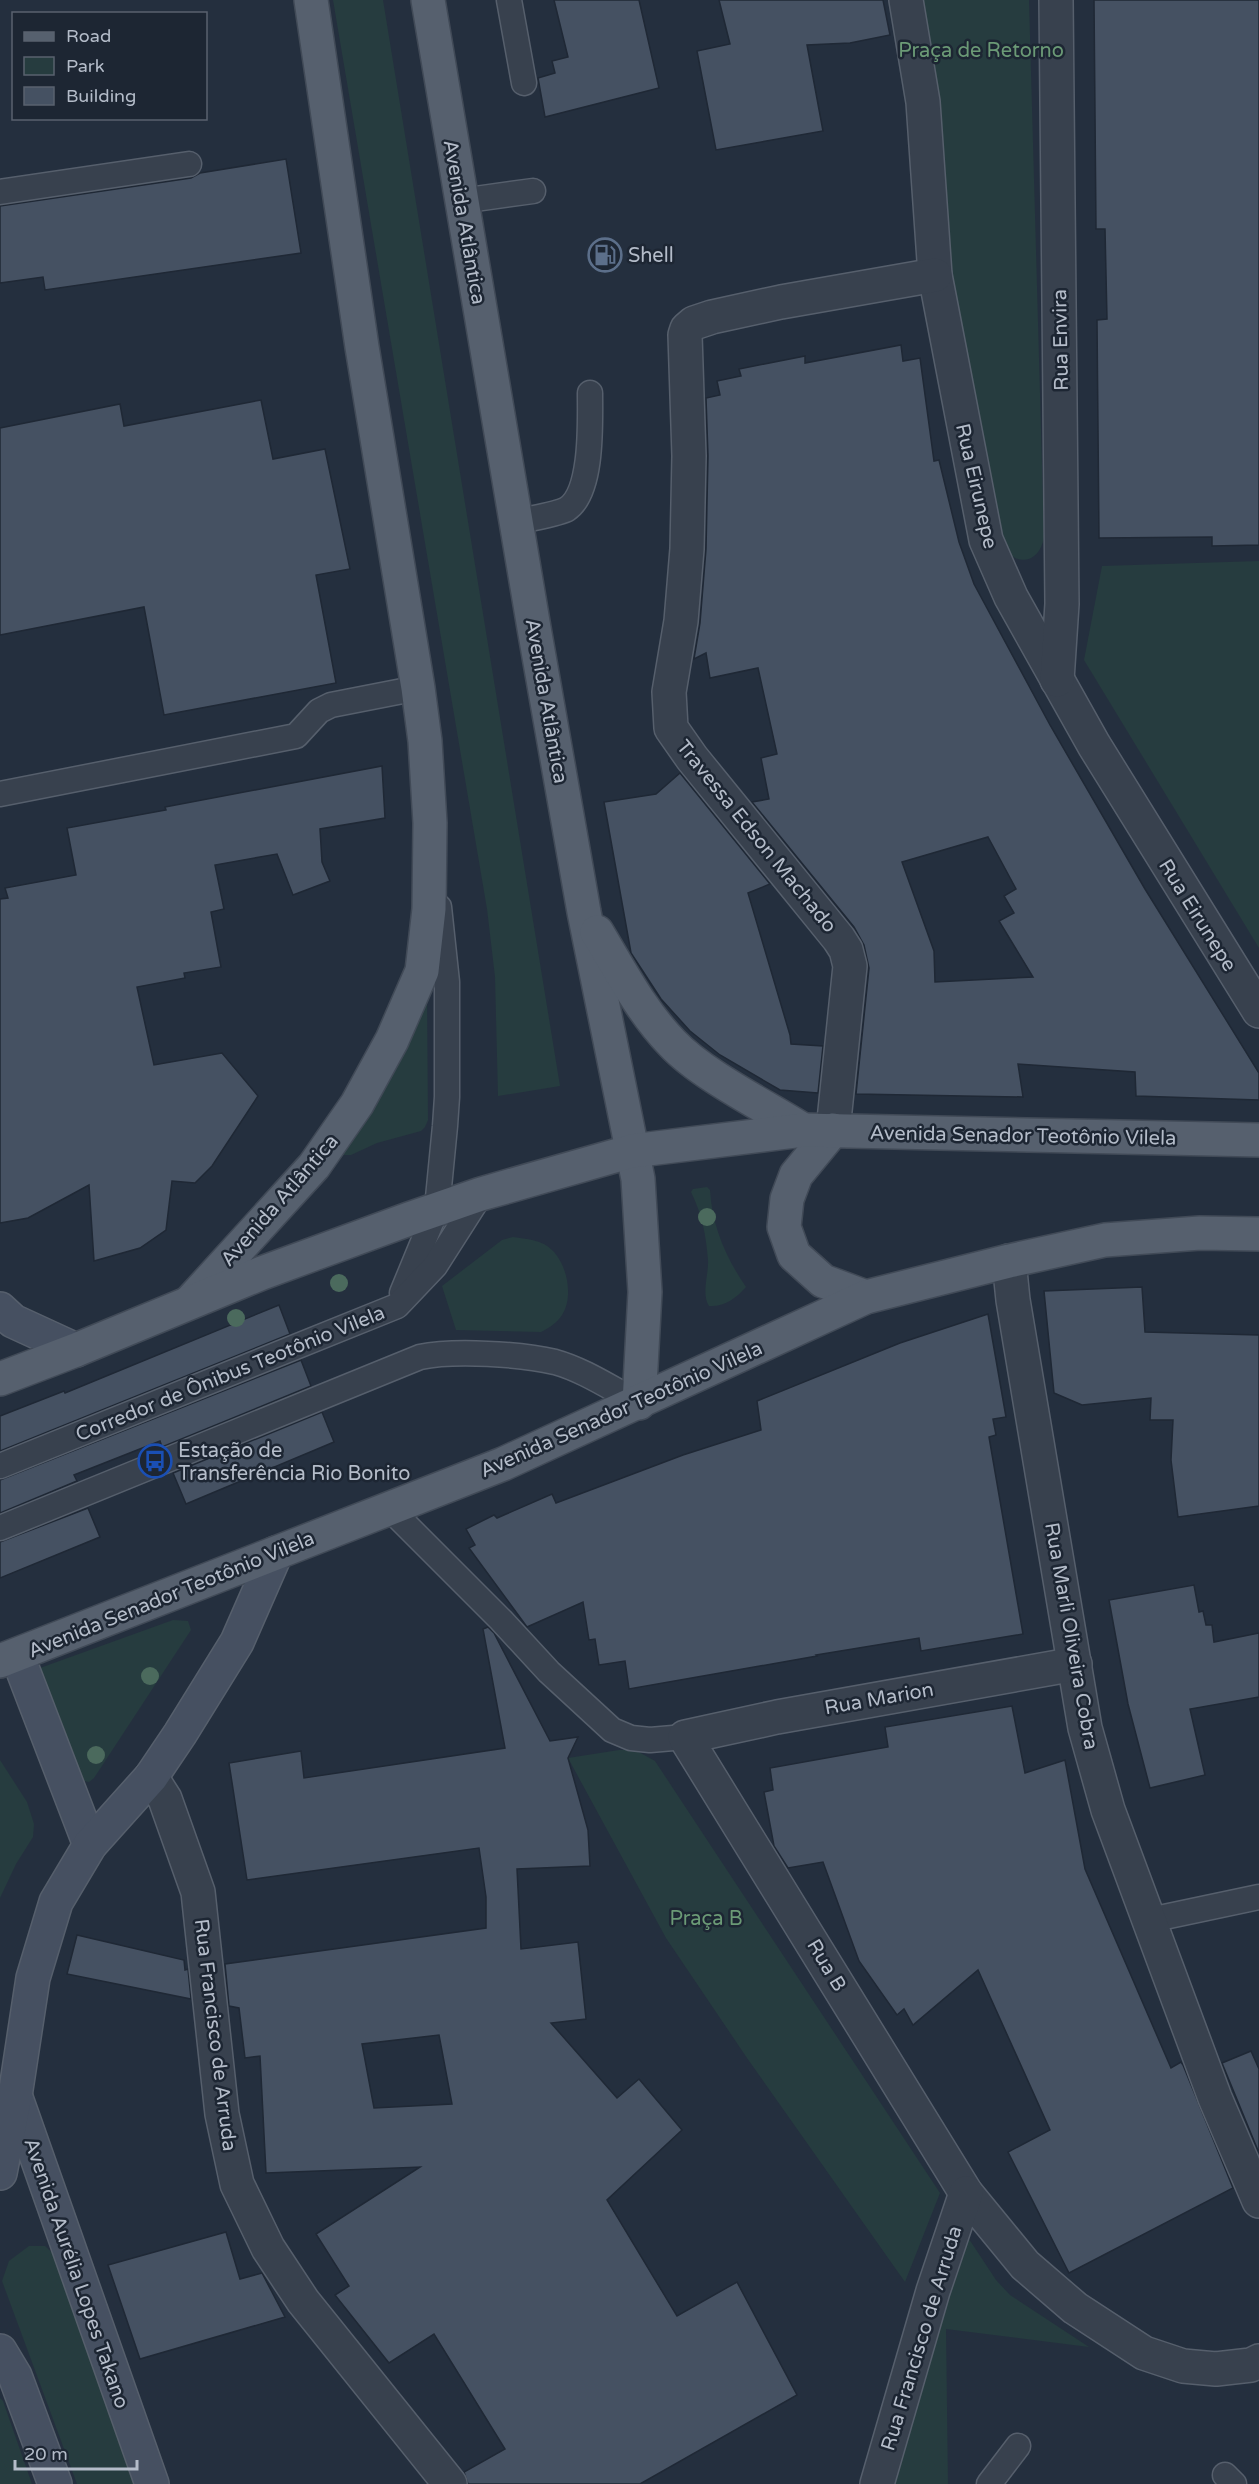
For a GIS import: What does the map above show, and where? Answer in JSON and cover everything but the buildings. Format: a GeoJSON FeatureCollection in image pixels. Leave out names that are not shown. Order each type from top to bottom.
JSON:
{"type":"FeatureCollection","features":[{"type":"Feature","properties":{"kind":"main road","name":"Avenida Atlântica"},"geometry":{"type":"LineString","coordinates":[[190,1302],[314,1166],[357,1104],[392,1040],[422,971],[429,909],[429,823],[418,688],[362,347],[310,0]]}},
{"type":"Feature","properties":{"kind":"main road","name":"Avenida Atlântica"},"geometry":{"type":"LineString","coordinates":[[428,0],[584,912],[638,1179],[645,1292],[639,1403]]}},
{"type":"Feature","properties":{"kind":"main road"},"geometry":{"type":"LineString","coordinates":[[584,912],[643,1007],[673,1044],[708,1072],[818,1130],[787,1199],[784,1227],[794,1255],[823,1281],[866,1297]]}},
{"type":"Feature","properties":{"kind":"main road","name":"Avenida Senador Teotônio Vilela"},"geometry":{"type":"LineString","coordinates":[[0,1379],[190,1302],[437,1208],[632,1151],[818,1130],[1259,1140]]}},
{"type":"Feature","properties":{"kind":"main road","name":"Avenida Senador Teotônio Vilela"},"geometry":{"type":"LineString","coordinates":[[9,1658],[503,1464],[866,1297],[1009,1261],[1105,1240],[1200,1233],[1259,1234]]}},
{"type":"Feature","properties":{"kind":"street","name":"Rua Eirunepe"},"geometry":{"type":"LineString","coordinates":[[906,0],[923,102],[935,275],[986,540],[1011,597],[1057,680],[1192,906],[1259,1011]]}},
{"type":"Feature","properties":{"kind":"street","name":"Rua Envira"},"geometry":{"type":"LineString","coordinates":[[1056,0],[1062,604],[1057,680]]}},
{"type":"Feature","properties":{"kind":"street","name":"Travessa Edson Machado"},"geometry":{"type":"LineString","coordinates":[[818,1130],[850,966],[846,950],[790,876],[692,758],[671,728],[669,692],[680,630],[687,549],[689,456],[685,335],[687,329],[694,324],[712,317],[781,302],[935,275]]}},
{"type":"Feature","properties":{"kind":"street","name":"Rua Marli Oliveira Cobra"},"geometry":{"type":"LineString","coordinates":[[1009,1261],[1013,1300],[1085,1728],[1108,1810],[1215,2098],[1259,2201]]}},
{"type":"Feature","properties":{"kind":"street"},"geometry":{"type":"LineString","coordinates":[[0,1309],[13,1321],[76,1350]]}},
{"type":"Feature","properties":{"kind":"street"},"geometry":{"type":"LineString","coordinates":[[0,2173],[36,1967],[56,1902],[90,1845],[151,1777],[237,1642],[276,1553]]}},
{"type":"Feature","properties":{"kind":"street"},"geometry":{"type":"LineString","coordinates":[[9,1658],[90,1845]]}},
{"type":"Feature","properties":{"kind":"street","name":"Rua Marion"},"geometry":{"type":"LineString","coordinates":[[685,1737],[777,1717],[1074,1664]]}},
{"type":"Feature","properties":{"kind":"street","name":"Rua B"},"geometry":{"type":"LineString","coordinates":[[685,1737],[966,2193],[1025,2265],[1075,2308],[1144,2353],[1183,2366],[1216,2369],[1251,2365],[1259,2361]]}},
{"type":"Feature","properties":{"kind":"street","name":"Rua Francisco de Arruda"},"geometry":{"type":"LineString","coordinates":[[151,1777],[165,1799],[198,1892],[222,2114],[237,2184],[268,2248],[303,2301],[450,2484]]}},
{"type":"Feature","properties":{"kind":"street","name":"Avenida Aurélia Lopes Takano"},"geometry":{"type":"LineString","coordinates":[[15,2096],[152,2484]]}},
{"type":"Feature","properties":{"kind":"street","name":"Rua Francisco de Arruda"},"geometry":{"type":"LineString","coordinates":[[877,2484],[933,2291],[966,2193]]}},
{"type":"Feature","properties":{"kind":"street"},"geometry":{"type":"LineString","coordinates":[[0,2351],[15,2376],[55,2484]]}},
{"type":"Feature","properties":{"kind":"lane"},"geometry":{"type":"LineString","coordinates":[[509,0],[525,83]]}},
{"type":"Feature","properties":{"kind":"lane"},"geometry":{"type":"LineString","coordinates":[[0,192],[189,164]]}},
{"type":"Feature","properties":{"kind":"lane"},"geometry":{"type":"LineString","coordinates":[[461,201],[534,191]]}},
{"type":"Feature","properties":{"kind":"lane"},"geometry":{"type":"LineString","coordinates":[[517,522],[566,510],[580,492],[590,445],[591,393]]}},
{"type":"Feature","properties":{"kind":"lane"},"geometry":{"type":"LineString","coordinates":[[0,794],[296,735],[319,711],[331,705],[418,688]]}},
{"type":"Feature","properties":{"kind":"lane"},"geometry":{"type":"LineString","coordinates":[[397,1306],[437,1208],[447,1097],[447,982],[429,823]]}},
{"type":"Feature","properties":{"kind":"lane","name":"Corredor de Ônibus Teotônio Vilela"},"geometry":{"type":"LineString","coordinates":[[0,1466],[397,1306],[435,1266],[480,1194]]}},
{"type":"Feature","properties":{"kind":"lane"},"geometry":{"type":"LineString","coordinates":[[0,1528],[420,1357],[437,1353],[517,1357],[555,1362],[588,1376],[639,1403]]}},
{"type":"Feature","properties":{"kind":"lane"},"geometry":{"type":"LineString","coordinates":[[389,1508],[501,1620],[549,1672],[612,1730],[631,1738],[650,1740],[685,1737]]}},
{"type":"Feature","properties":{"kind":"lane"},"geometry":{"type":"LineString","coordinates":[[1150,1920],[1259,1898]]}},
{"type":"Feature","properties":{"kind":"lane"},"geometry":{"type":"LineString","coordinates":[[989,2484],[1018,2446]]}},
{"type":"Feature","properties":{"kind":"green space"},"geometry":{"type":"Polygon","coordinates":[[[333,0],[383,0],[560,1086],[498,1096],[495,977],[487,909],[333,0]]]}},
{"type":"Feature","properties":{"kind":"green space","name":"Praça de Retorno"},"geometry":{"type":"Polygon","coordinates":[[[922,0],[1029,0],[1044,537],[1037,553],[1026,560],[1013,557],[1002,544],[949,273],[922,0]]]}},
{"type":"Feature","properties":{"kind":"green space"},"geometry":{"type":"Polygon","coordinates":[[[1259,561],[1259,948],[1084,660],[1102,566],[1259,561]]]}},
{"type":"Feature","properties":{"kind":"green space"},"geometry":{"type":"Polygon","coordinates":[[[427,992],[428,1120],[425,1127],[421,1131],[377,1143],[351,1155],[339,1155],[427,992]]]}},
{"type":"Feature","properties":{"kind":"green space"},"geometry":{"type":"Polygon","coordinates":[[[707,1187],[710,1190],[721,1241],[746,1287],[730,1301],[715,1306],[709,1306],[707,1301],[705,1290],[708,1265],[706,1242],[701,1217],[691,1192],[693,1189],[707,1187]]]}},
{"type":"Feature","properties":{"kind":"green space"},"geometry":{"type":"Polygon","coordinates":[[[513,1237],[544,1244],[557,1256],[565,1272],[568,1290],[566,1308],[562,1315],[553,1325],[541,1332],[456,1330],[442,1286],[502,1240],[513,1237]]]}},
{"type":"Feature","properties":{"kind":"green space"},"geometry":{"type":"Polygon","coordinates":[[[173,1620],[188,1621],[191,1630],[94,1778],[89,1782],[79,1780],[40,1668],[173,1620]]]}},
{"type":"Feature","properties":{"kind":"green space","name":"Praça B"},"geometry":{"type":"Polygon","coordinates":[[[619,1750],[635,1750],[655,1761],[940,2193],[905,2282],[747,2058],[666,1938],[568,1758],[619,1750]]]}},
{"type":"Feature","properties":{"kind":"green space"},"geometry":{"type":"Polygon","coordinates":[[[0,1760],[27,1802],[34,1824],[33,1837],[16,1864],[0,1898],[0,1760]]]}},
{"type":"Feature","properties":{"kind":"green space"},"geometry":{"type":"Polygon","coordinates":[[[960,2237],[969,2239],[996,2280],[1010,2295],[1089,2347],[946,2329],[948,2484],[863,2484],[960,2237]]]}},
{"type":"Feature","properties":{"kind":"green space"},"geometry":{"type":"Polygon","coordinates":[[[29,2246],[45,2246],[62,2262],[137,2484],[77,2484],[2,2281],[9,2261],[29,2246]]]}},
{"type":"Feature","properties":{"kind":"green space"},"geometry":{"type":"Polygon","coordinates":[[[0,2398],[3,2401],[32,2484],[0,2484],[0,2398]]]}},
{"type":"Feature","properties":{"kind":"place","name":"Shell"},"geometry":{"type":"Point","coordinates":[605,255]}},
{"type":"Feature","properties":{"kind":"place","name":"Estação de Transferência Rio Bonito"},"geometry":{"type":"Point","coordinates":[155,1461]}}]}
